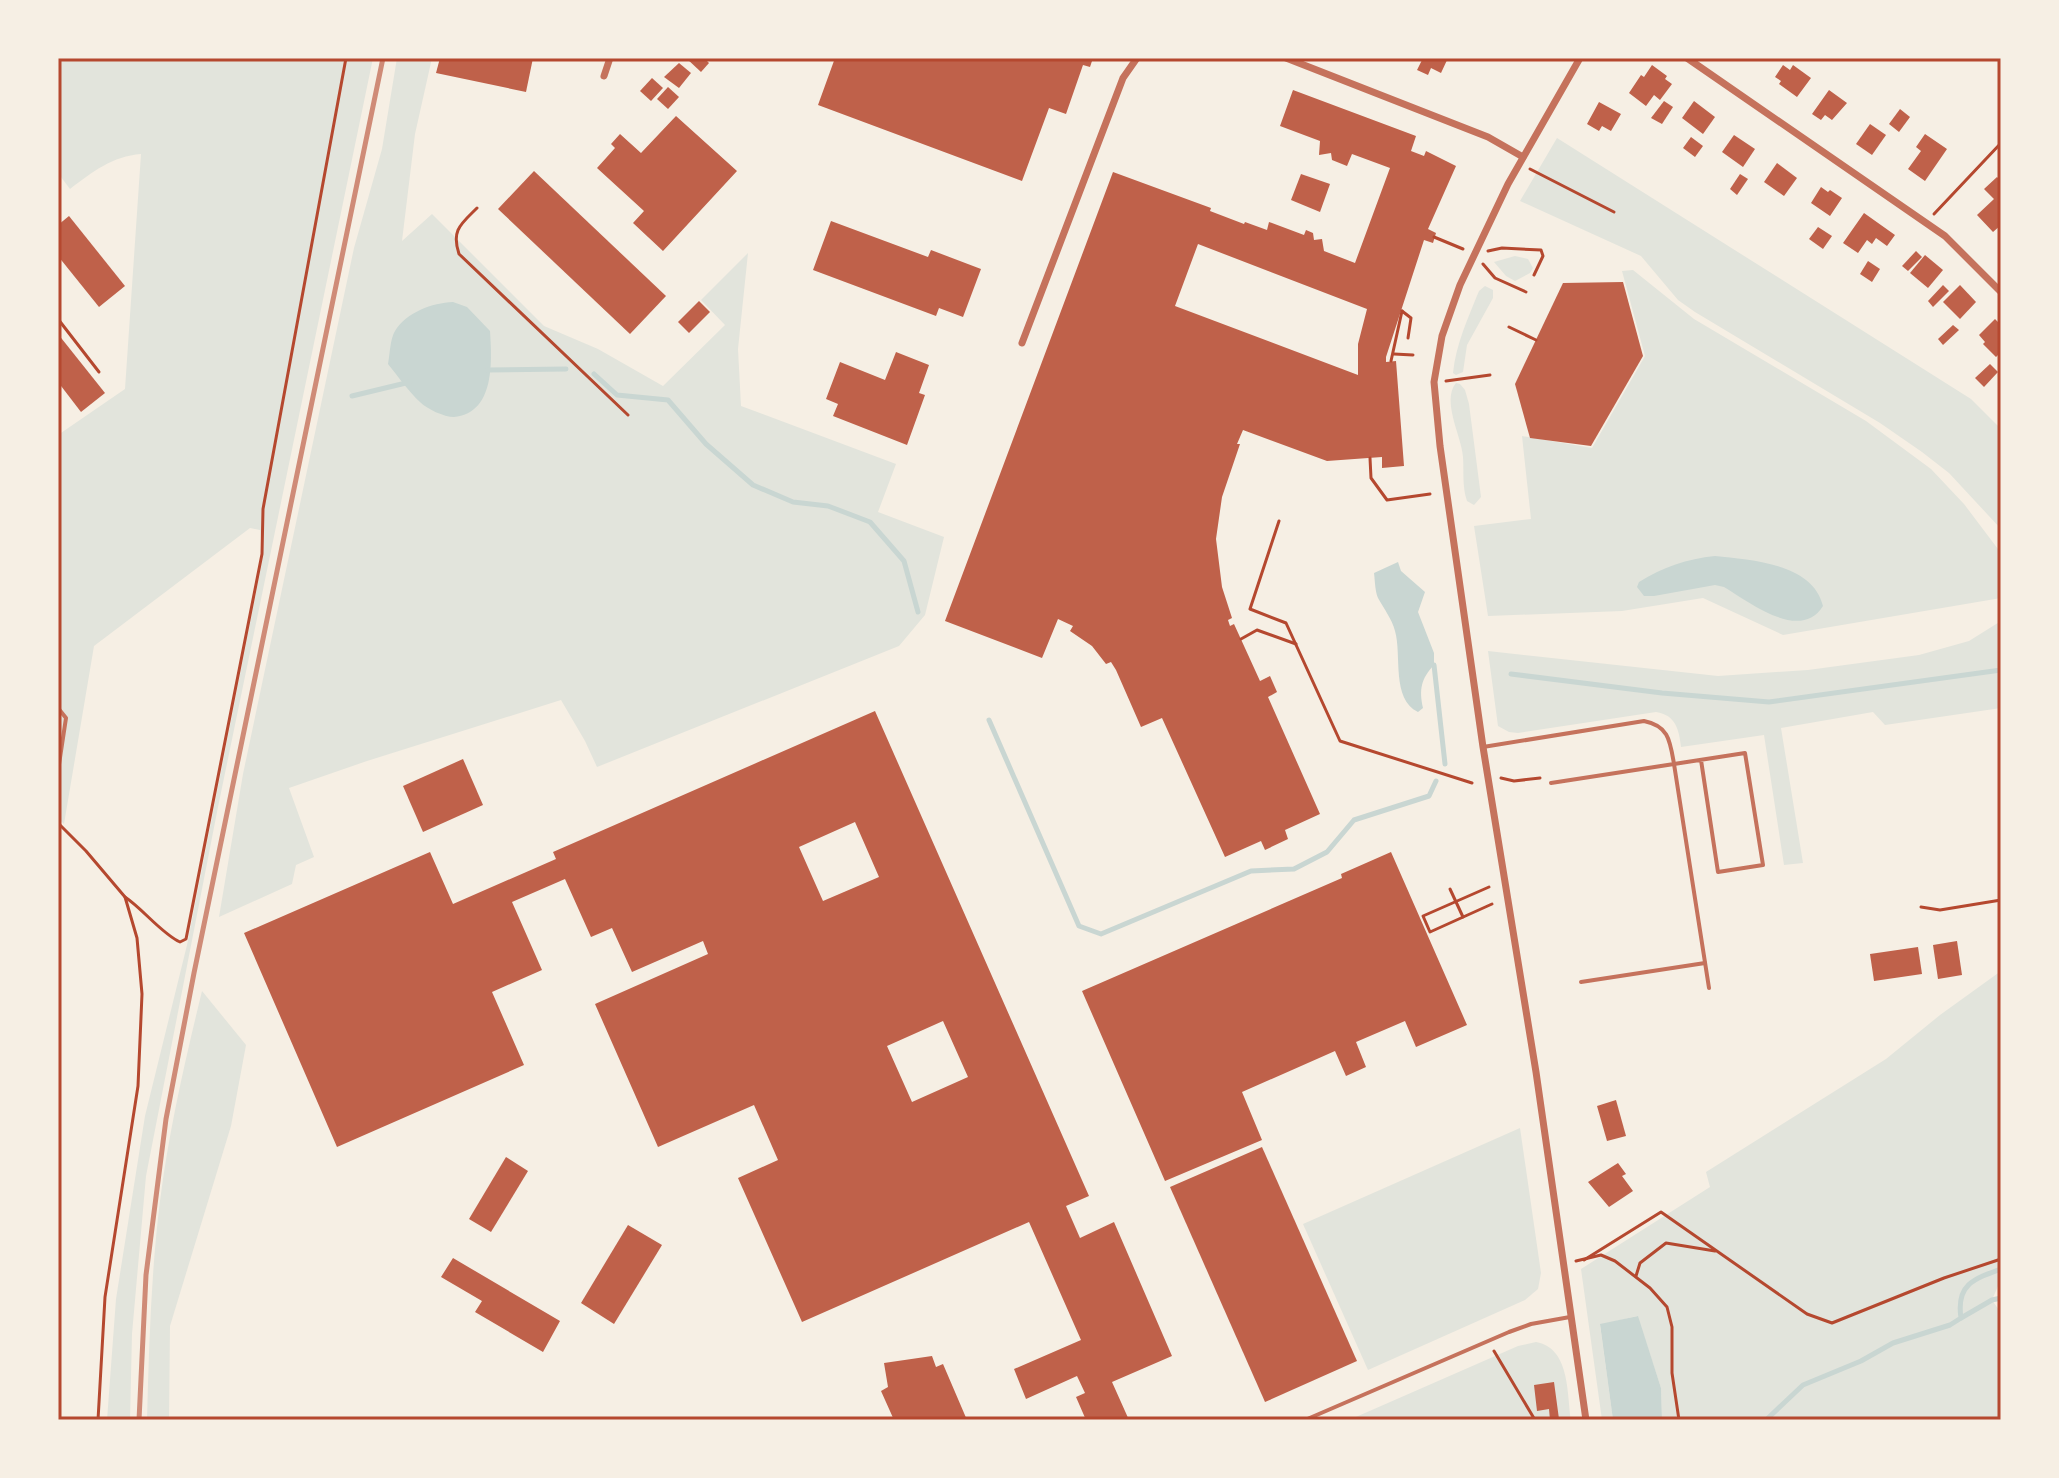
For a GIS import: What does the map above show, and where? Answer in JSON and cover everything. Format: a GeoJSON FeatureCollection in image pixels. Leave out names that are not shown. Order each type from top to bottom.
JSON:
{"type":"FeatureCollection","features":[{"type":"Feature","properties":{"kind":"street"},"geometry":{"type":"LineString","coordinates":[[604,76],[610,58]]}},
{"type":"Feature","properties":{"kind":"street"},"geometry":{"type":"LineString","coordinates":[[1022,343],[1123,78],[1137,58]]}},
{"type":"Feature","properties":{"kind":"street"},"geometry":{"type":"LineString","coordinates":[[1286,58],[1488,137],[1521,160]]}},
{"type":"Feature","properties":{"kind":"street"},"geometry":{"type":"LineString","coordinates":[[1580,58],[1521,160],[1474,254],[1446,322],[1434,382],[1440,446],[1483,747],[1536,1072],[1586,1420]]}},
{"type":"Feature","properties":{"kind":"street"},"geometry":{"type":"LineString","coordinates":[[1687,58],[1953,243],[2001,292]]}},
{"type":"Feature","properties":{"kind":"lane"},"geometry":{"type":"LineString","coordinates":[[58,708],[66,718],[58,771]]}},
{"type":"Feature","properties":{"kind":"lane"},"geometry":{"type":"LineString","coordinates":[[1483,747],[1644,721],[1664,729],[1670,739],[1709,988]]}},
{"type":"Feature","properties":{"kind":"lane"},"geometry":{"type":"LineString","coordinates":[[1551,783],[1745,753],[1763,865],[1718,872],[1701,760]]}},
{"type":"Feature","properties":{"kind":"lane"},"geometry":{"type":"LineString","coordinates":[[1581,982],[1705,963]]}},
{"type":"Feature","properties":{"kind":"lane"},"geometry":{"type":"LineString","coordinates":[[1305,1420],[1488,1340],[1531,1324],[1572,1316]]}},
{"type":"Feature","properties":{"kind":"path"},"geometry":{"type":"LineString","coordinates":[[58,823],[125,897],[144,910],[173,939],[180,942],[186,939],[262,554],[263,509],[346,58]]}},
{"type":"Feature","properties":{"kind":"path"},"geometry":{"type":"LineString","coordinates":[[1926,223],[2001,143]]}},
{"type":"Feature","properties":{"kind":"path"},"geometry":{"type":"LineString","coordinates":[[1521,160],[1614,212]]}},
{"type":"Feature","properties":{"kind":"path"},"geometry":{"type":"LineString","coordinates":[[477,208],[457,230],[454,241],[459,254],[628,415]]}},
{"type":"Feature","properties":{"kind":"path"},"geometry":{"type":"LineString","coordinates":[[1434,237],[1474,254],[1495,278],[1526,292]]}},
{"type":"Feature","properties":{"kind":"path"},"geometry":{"type":"LineString","coordinates":[[1474,254],[1502,248],[1537,249],[1543,253],[1534,275]]}},
{"type":"Feature","properties":{"kind":"path"},"geometry":{"type":"LineString","coordinates":[[1391,361],[1402,311],[1411,318],[1408,338]]}},
{"type":"Feature","properties":{"kind":"path"},"geometry":{"type":"LineString","coordinates":[[58,319],[99,372]]}},
{"type":"Feature","properties":{"kind":"path"},"geometry":{"type":"LineString","coordinates":[[1509,327],[1536,340]]}},
{"type":"Feature","properties":{"kind":"path"},"geometry":{"type":"LineString","coordinates":[[1394,354],[1413,355]]}},
{"type":"Feature","properties":{"kind":"path"},"geometry":{"type":"LineString","coordinates":[[1434,382],[1490,375]]}},
{"type":"Feature","properties":{"kind":"path"},"geometry":{"type":"LineString","coordinates":[[1370,458],[1371,478],[1387,500],[1430,494]]}},
{"type":"Feature","properties":{"kind":"path"},"geometry":{"type":"LineString","coordinates":[[1279,521],[1250,609],[1286,623],[1340,741],[1472,783]]}},
{"type":"Feature","properties":{"kind":"path"},"geometry":{"type":"LineString","coordinates":[[1241,639],[1257,630],[1296,644]]}},
{"type":"Feature","properties":{"kind":"path"},"geometry":{"type":"LineString","coordinates":[[1488,780],[1540,777],[1551,783]]}},
{"type":"Feature","properties":{"kind":"path"},"geometry":{"type":"LineString","coordinates":[[1489,887],[1423,916],[1425,925],[1430,932],[1492,904]]}},
{"type":"Feature","properties":{"kind":"path"},"geometry":{"type":"LineString","coordinates":[[1450,889],[1463,917]]}},
{"type":"Feature","properties":{"kind":"path"},"geometry":{"type":"LineString","coordinates":[[98,1420],[105,1297],[135,1117],[141,1039],[142,994],[137,938],[125,897]]}},
{"type":"Feature","properties":{"kind":"path"},"geometry":{"type":"LineString","coordinates":[[1921,907],[1940,910],[2001,900]]}},
{"type":"Feature","properties":{"kind":"path"},"geometry":{"type":"LineString","coordinates":[[1679,1420],[1672,1373],[1672,1327],[1667,1307],[1650,1288],[1615,1261],[1601,1255],[1584,1260],[1661,1212],[1807,1314],[1832,1323],[1944,1278],[2001,1259]]}},
{"type":"Feature","properties":{"kind":"path"},"geometry":{"type":"LineString","coordinates":[[1636,1276],[1640,1263],[1666,1243],[1717,1251]]}},
{"type":"Feature","properties":{"kind":"path"},"geometry":{"type":"LineString","coordinates":[[1488,1340],[1535,1420]]}},
{"type":"Feature","properties":{"kind":"shaded area"},"geometry":{"type":"Polygon","coordinates":[[[58,58],[373,58],[218,807],[146,1176],[132,1334],[130,1420],[107,1420],[116,1299],[145,1116],[187,945],[263,557],[260,530],[250,528],[94,646],[64,824],[58,818],[58,435],[125,389],[141,154],[112,161],[70,189],[58,173],[58,58]]]}},
{"type":"Feature","properties":{"kind":"shaded area"},"geometry":{"type":"Polygon","coordinates":[[[397,58],[432,58],[415,134],[402,241],[432,214],[544,326],[598,349],[663,386],[725,325],[701,300],[748,253],[738,349],[741,406],[896,464],[878,512],[944,537],[925,615],[899,646],[597,767],[561,700],[289,788],[314,857],[296,865],[292,884],[219,917],[243,774],[354,248],[382,149],[397,58]]]}},
{"type":"Feature","properties":{"kind":"shaded area"},"geometry":{"type":"Polygon","coordinates":[[[1557,138],[1971,399],[2001,429],[2001,529],[1949,473],[1922,452],[1880,423],[1695,312],[1678,300],[1641,256],[1520,201],[1557,138]]]}},
{"type":"Feature","properties":{"kind":"shaded area"},"geometry":{"type":"Polygon","coordinates":[[[1515,256],[1528,259],[1533,268],[1515,281],[1494,262],[1515,256]]]}},
{"type":"Feature","properties":{"kind":"shaded area"},"geometry":{"type":"Polygon","coordinates":[[[1633,270],[1694,319],[1866,421],[1931,469],[1964,504],[2001,553],[2001,598],[1783,635],[1703,598],[1622,611],[1488,616],[1474,526],[1531,519],[1522,436],[1592,448],[1645,356],[1622,271],[1633,270]]]}},
{"type":"Feature","properties":{"kind":"shaded area"},"geometry":{"type":"Polygon","coordinates":[[[1485,286],[1493,290],[1493,298],[1467,345],[1463,372],[1456,375],[1453,373],[1460,341],[1479,291],[1485,286]]]}},
{"type":"Feature","properties":{"kind":"shaded area"},"geometry":{"type":"Polygon","coordinates":[[[453,302],[467,307],[490,331],[491,357],[484,396],[467,413],[454,417],[423,405],[388,364],[392,338],[400,324],[421,310],[453,302]]]}},
{"type":"Feature","properties":{"kind":"shaded area"},"geometry":{"type":"Polygon","coordinates":[[[1456,383],[1465,390],[1469,404],[1481,497],[1474,505],[1467,501],[1465,495],[1462,449],[1451,409],[1452,391],[1456,383]]]}},
{"type":"Feature","properties":{"kind":"shaded area"},"geometry":{"type":"Polygon","coordinates":[[[1715,556],[1762,562],[1794,572],[1817,592],[1823,606],[1813,616],[1801,621],[1788,620],[1774,616],[1724,587],[1715,585],[1654,596],[1644,596],[1637,587],[1639,582],[1666,568],[1715,556]]]}},
{"type":"Feature","properties":{"kind":"shaded area"},"geometry":{"type":"Polygon","coordinates":[[[1398,562],[1401,571],[1425,592],[1418,612],[1434,653],[1434,665],[1422,685],[1423,708],[1418,712],[1404,697],[1395,631],[1376,589],[1374,573],[1398,562]]]}},
{"type":"Feature","properties":{"kind":"shaded area"},"geometry":{"type":"Polygon","coordinates":[[[2001,621],[2001,708],[1885,725],[1873,712],[1781,728],[1803,863],[1784,865],[1764,735],[1681,747],[1672,720],[1656,712],[1509,732],[1498,726],[1488,651],[1718,676],[1808,670],[1919,655],[1969,641],[2001,621]]]}},
{"type":"Feature","properties":{"kind":"shaded area"},"geometry":{"type":"Polygon","coordinates":[[[2001,971],[2001,1284],[1992,1300],[2001,1313],[2001,1420],[1662,1420],[1661,1388],[1637,1316],[1600,1325],[1613,1420],[1602,1420],[1581,1269],[1710,1187],[1706,1172],[1886,1059],[2001,971]]]}},
{"type":"Feature","properties":{"kind":"shaded area"},"geometry":{"type":"Polygon","coordinates":[[[202,991],[246,1045],[231,1126],[170,1326],[169,1420],[147,1420],[152,1283],[160,1201],[173,1122],[202,991]]]}},
{"type":"Feature","properties":{"kind":"shaded area"},"geometry":{"type":"Polygon","coordinates":[[[1520,1128],[1541,1273],[1538,1289],[1525,1300],[1368,1370],[1303,1224],[1520,1128]]]}},
{"type":"Feature","properties":{"kind":"shaded area"},"geometry":{"type":"Polygon","coordinates":[[[1638,1316],[1661,1388],[1662,1420],[1613,1420],[1600,1324],[1638,1316]]]}},
{"type":"Feature","properties":{"kind":"shaded area"},"geometry":{"type":"Polygon","coordinates":[[[1536,1342],[1547,1346],[1561,1362],[1571,1420],[1349,1420],[1518,1346],[1536,1342]]]}},
{"type":"Feature","properties":{"kind":"building"},"geometry":{"type":"Polygon","coordinates":[[[440,58],[533,58],[526,92],[436,73],[440,58]]]}},
{"type":"Feature","properties":{"kind":"building"},"geometry":{"type":"Polygon","coordinates":[[[686,58],[704,58],[709,63],[701,72],[686,58]]]}},
{"type":"Feature","properties":{"kind":"building"},"geometry":{"type":"Polygon","coordinates":[[[835,58],[1093,58],[1090,67],[1083,65],[1066,114],[1049,108],[1022,181],[818,105],[835,58]]]}},
{"type":"Feature","properties":{"kind":"building"},"geometry":{"type":"Polygon","coordinates":[[[1423,58],[1448,58],[1441,73],[1431,68],[1428,75],[1417,70],[1423,58]]]}},
{"type":"Feature","properties":{"kind":"building"},"geometry":{"type":"Polygon","coordinates":[[[679,63],[691,73],[679,88],[664,77],[679,63]]]}},
{"type":"Feature","properties":{"kind":"building"},"geometry":{"type":"Polygon","coordinates":[[[1652,65],[1672,84],[1660,100],[1654,95],[1646,106],[1629,93],[1652,65]]]}},
{"type":"Feature","properties":{"kind":"building"},"geometry":{"type":"Polygon","coordinates":[[[1783,65],[1790,70],[1793,65],[1811,78],[1797,97],[1779,84],[1781,81],[1775,77],[1783,65]]]}},
{"type":"Feature","properties":{"kind":"building"},"geometry":{"type":"Polygon","coordinates":[[[652,78],[663,88],[651,101],[640,91],[652,78]]]}},
{"type":"Feature","properties":{"kind":"building"},"geometry":{"type":"Polygon","coordinates":[[[668,87],[679,97],[668,109],[657,99],[668,87]]]}},
{"type":"Feature","properties":{"kind":"building"},"geometry":{"type":"Polygon","coordinates":[[[1293,90],[1416,136],[1411,151],[1424,156],[1426,151],[1456,166],[1428,229],[1436,233],[1433,243],[1424,240],[1386,357],[1386,362],[1396,361],[1404,466],[1382,468],[1382,457],[1327,461],[1243,430],[1237,444],[1240,444],[1222,497],[1216,539],[1222,587],[1232,618],[1228,620],[1230,626],[1234,624],[1260,681],[1270,676],[1277,692],[1268,697],[1320,814],[1285,830],[1288,839],[1265,850],[1261,841],[1225,857],[1162,718],[1141,727],[1111,662],[1106,664],[1092,646],[1070,631],[1073,626],[1058,619],[1042,658],[945,621],[1113,172],[1211,208],[1210,211],[1244,224],[1267,230],[1269,222],[1304,235],[1306,230],[1313,233],[1314,240],[1322,239],[1324,251],[1355,263],[1390,168],[1352,154],[1347,166],[1332,160],[1331,153],[1319,155],[1320,141],[1280,126],[1293,90]],[[1198,244],[1175,306],[1358,375],[1358,344],[1367,309],[1198,244]]]}},
{"type":"Feature","properties":{"kind":"building"},"geometry":{"type":"Polygon","coordinates":[[[1829,90],[1847,103],[1832,120],[1825,115],[1821,120],[1812,114],[1829,90]]]}},
{"type":"Feature","properties":{"kind":"building"},"geometry":{"type":"Polygon","coordinates":[[[1664,101],[1673,107],[1662,124],[1651,118],[1664,101]]]}},
{"type":"Feature","properties":{"kind":"building"},"geometry":{"type":"Polygon","coordinates":[[[1694,101],[1715,117],[1703,134],[1682,118],[1694,101]]]}},
{"type":"Feature","properties":{"kind":"building"},"geometry":{"type":"Polygon","coordinates":[[[1599,102],[1621,114],[1611,131],[1602,126],[1599,131],[1587,124],[1599,102]]]}},
{"type":"Feature","properties":{"kind":"building"},"geometry":{"type":"Polygon","coordinates":[[[1900,109],[1910,117],[1899,132],[1889,124],[1900,109]]]}},
{"type":"Feature","properties":{"kind":"building"},"geometry":{"type":"Polygon","coordinates":[[[676,116],[737,171],[663,251],[633,223],[644,211],[597,168],[615,148],[611,144],[620,134],[641,153],[676,116]]]}},
{"type":"Feature","properties":{"kind":"building"},"geometry":{"type":"Polygon","coordinates":[[[1870,124],[1886,135],[1872,155],[1856,144],[1870,124]]]}},
{"type":"Feature","properties":{"kind":"building"},"geometry":{"type":"Polygon","coordinates":[[[1925,134],[1947,149],[1925,181],[1908,169],[1921,151],[1916,147],[1925,134]]]}},
{"type":"Feature","properties":{"kind":"building"},"geometry":{"type":"Polygon","coordinates":[[[1734,135],[1755,149],[1743,167],[1722,152],[1734,135]]]}},
{"type":"Feature","properties":{"kind":"building"},"geometry":{"type":"Polygon","coordinates":[[[1691,137],[1703,146],[1695,157],[1683,148],[1691,137]]]}},
{"type":"Feature","properties":{"kind":"building"},"geometry":{"type":"Polygon","coordinates":[[[1777,163],[1797,178],[1784,196],[1764,182],[1777,163]]]}},
{"type":"Feature","properties":{"kind":"building"},"geometry":{"type":"Polygon","coordinates":[[[534,171],[666,296],[630,334],[498,209],[534,171]]]}},
{"type":"Feature","properties":{"kind":"building"},"geometry":{"type":"Polygon","coordinates":[[[1301,174],[1330,184],[1320,212],[1291,200],[1301,174]]]}},
{"type":"Feature","properties":{"kind":"building"},"geometry":{"type":"Polygon","coordinates":[[[1740,174],[1748,179],[1737,195],[1730,189],[1740,174]]]}},
{"type":"Feature","properties":{"kind":"building"},"geometry":{"type":"Polygon","coordinates":[[[1997,177],[2001,181],[2001,225],[1993,232],[1977,215],[1994,199],[1984,189],[1997,177]]]}},
{"type":"Feature","properties":{"kind":"building"},"geometry":{"type":"Polygon","coordinates":[[[1821,187],[1842,198],[1830,216],[1811,203],[1821,187]]]}},
{"type":"Feature","properties":{"kind":"building"},"geometry":{"type":"Polygon","coordinates":[[[1864,213],[1895,235],[1887,246],[1876,238],[1872,244],[1867,240],[1858,253],[1843,243],[1864,213]]]}},
{"type":"Feature","properties":{"kind":"building"},"geometry":{"type":"Polygon","coordinates":[[[69,216],[125,286],[99,307],[58,256],[58,225],[69,216]]]}},
{"type":"Feature","properties":{"kind":"building"},"geometry":{"type":"Polygon","coordinates":[[[831,221],[928,257],[931,250],[981,269],[963,317],[939,308],[936,316],[813,270],[831,221]]]}},
{"type":"Feature","properties":{"kind":"building"},"geometry":{"type":"Polygon","coordinates":[[[1818,227],[1832,236],[1823,249],[1809,239],[1818,227]]]}},
{"type":"Feature","properties":{"kind":"building"},"geometry":{"type":"Polygon","coordinates":[[[1916,251],[1922,257],[1908,271],[1902,266],[1916,251]]]}},
{"type":"Feature","properties":{"kind":"building"},"geometry":{"type":"Polygon","coordinates":[[[1925,255],[1943,270],[1928,288],[1910,273],[1925,255]]]}},
{"type":"Feature","properties":{"kind":"building"},"geometry":{"type":"Polygon","coordinates":[[[1868,261],[1880,269],[1872,282],[1860,274],[1868,261]]]}},
{"type":"Feature","properties":{"kind":"building"},"geometry":{"type":"Polygon","coordinates":[[[1623,282],[1643,356],[1591,446],[1530,438],[1515,384],[1563,283],[1623,282]]]}},
{"type":"Feature","properties":{"kind":"building"},"geometry":{"type":"Polygon","coordinates":[[[1943,285],[1949,291],[1933,307],[1928,301],[1943,285]]]}},
{"type":"Feature","properties":{"kind":"building"},"geometry":{"type":"Polygon","coordinates":[[[1960,285],[1976,302],[1960,319],[1943,302],[1960,285]]]}},
{"type":"Feature","properties":{"kind":"building"},"geometry":{"type":"Polygon","coordinates":[[[699,301],[710,312],[689,333],[678,322],[699,301]]]}},
{"type":"Feature","properties":{"kind":"building"},"geometry":{"type":"Polygon","coordinates":[[[1995,319],[2001,325],[2001,352],[1996,357],[1979,335],[1995,319]]]}},
{"type":"Feature","properties":{"kind":"building"},"geometry":{"type":"Polygon","coordinates":[[[1953,325],[1959,330],[1943,345],[1938,339],[1953,325]]]}},
{"type":"Feature","properties":{"kind":"building"},"geometry":{"type":"Polygon","coordinates":[[[58,334],[105,393],[81,412],[58,382],[58,334]]]}},
{"type":"Feature","properties":{"kind":"building"},"geometry":{"type":"Polygon","coordinates":[[[896,352],[929,365],[919,393],[925,395],[907,445],[833,416],[838,404],[826,399],[840,362],[885,380],[896,352]]]}},
{"type":"Feature","properties":{"kind":"building"},"geometry":{"type":"Polygon","coordinates":[[[1990,364],[1998,372],[1984,387],[1975,378],[1990,364]]]}},
{"type":"Feature","properties":{"kind":"building"},"geometry":{"type":"Polygon","coordinates":[[[875,711],[1089,1196],[1066,1206],[1080,1238],[1114,1222],[1172,1356],[1112,1382],[1129,1420],[1086,1420],[1076,1397],[1085,1393],[1077,1376],[1026,1399],[1014,1369],[1081,1340],[1029,1222],[802,1322],[738,1178],[778,1160],[754,1105],[658,1147],[595,1004],[708,954],[703,941],[632,972],[612,928],[591,937],[565,879],[512,902],[542,970],[492,992],[524,1065],[337,1147],[244,933],[430,852],[453,904],[556,859],[553,852],[875,711]],[[855,822],[799,847],[823,901],[879,877],[855,822]],[[943,1021],[887,1046],[912,1102],[968,1077],[943,1021]]]}},
{"type":"Feature","properties":{"kind":"building"},"geometry":{"type":"Polygon","coordinates":[[[463,759],[483,805],[423,832],[403,786],[463,759]]]}},
{"type":"Feature","properties":{"kind":"building"},"geometry":{"type":"Polygon","coordinates":[[[1391,852],[1467,1025],[1416,1047],[1405,1021],[1356,1042],[1366,1067],[1346,1076],[1335,1051],[1242,1092],[1262,1140],[1165,1181],[1082,991],[1342,878],[1341,874],[1391,852]]]}},
{"type":"Feature","properties":{"kind":"building"},"geometry":{"type":"Polygon","coordinates":[[[1957,941],[1962,975],[1938,979],[1933,945],[1957,941]]]}},
{"type":"Feature","properties":{"kind":"building"},"geometry":{"type":"Polygon","coordinates":[[[1918,947],[1922,974],[1874,981],[1870,954],[1918,947]]]}},
{"type":"Feature","properties":{"kind":"building"},"geometry":{"type":"Polygon","coordinates":[[[1616,1100],[1626,1136],[1607,1141],[1597,1106],[1616,1100]]]}},
{"type":"Feature","properties":{"kind":"building"},"geometry":{"type":"Polygon","coordinates":[[[1262,1147],[1357,1361],[1265,1402],[1170,1187],[1262,1147]]]}},
{"type":"Feature","properties":{"kind":"building"},"geometry":{"type":"Polygon","coordinates":[[[506,1157],[528,1171],[491,1232],[469,1219],[506,1157]]]}},
{"type":"Feature","properties":{"kind":"building"},"geometry":{"type":"Polygon","coordinates":[[[1618,1163],[1626,1174],[1622,1176],[1633,1191],[1609,1207],[1588,1182],[1618,1163]]]}},
{"type":"Feature","properties":{"kind":"building"},"geometry":{"type":"Polygon","coordinates":[[[628,1225],[662,1245],[614,1324],[581,1303],[628,1225]]]}},
{"type":"Feature","properties":{"kind":"building"},"geometry":{"type":"Polygon","coordinates":[[[453,1258],[560,1321],[543,1352],[475,1312],[482,1301],[441,1277],[453,1258]]]}},
{"type":"Feature","properties":{"kind":"building"},"geometry":{"type":"Polygon","coordinates":[[[932,1356],[936,1367],[943,1364],[967,1420],[894,1420],[881,1391],[888,1387],[884,1363],[932,1356]]]}},
{"type":"Feature","properties":{"kind":"building"},"geometry":{"type":"Polygon","coordinates":[[[1554,1382],[1559,1419],[1550,1420],[1549,1409],[1537,1411],[1534,1385],[1554,1382]]]}},
{"type":"Feature","properties":{"kind":"waterway"},"geometry":{"type":"LineString","coordinates":[[487,370],[566,369]]}},
{"type":"Feature","properties":{"kind":"waterway"},"geometry":{"type":"LineString","coordinates":[[594,374],[617,395],[668,400],[706,444],[753,485],[793,502],[828,506],[870,522],[904,561],[918,612]]}},
{"type":"Feature","properties":{"kind":"waterway"},"geometry":{"type":"LineString","coordinates":[[352,396],[410,382]]}},
{"type":"Feature","properties":{"kind":"waterway"},"geometry":{"type":"LineString","coordinates":[[1434,665],[1445,764]]}},
{"type":"Feature","properties":{"kind":"waterway"},"geometry":{"type":"LineString","coordinates":[[1511,674],[1662,693],[1769,702],[2001,670]]}},
{"type":"Feature","properties":{"kind":"waterway"},"geometry":{"type":"LineString","coordinates":[[989,720],[1079,926],[1101,934],[1251,871],[1294,869],[1327,852],[1354,820],[1429,796],[1436,781]]}},
{"type":"Feature","properties":{"kind":"waterway"},"geometry":{"type":"LineString","coordinates":[[1766,1420],[1803,1385],[1861,1361],[1893,1343],[1950,1325],[1961,1318],[1964,1291],[1975,1280],[2001,1269]]}},
{"type":"Feature","properties":{"kind":"waterway"},"geometry":{"type":"LineString","coordinates":[[1961,1318],[2001,1298]]}},
{"type":"Feature","properties":{"kind":"railway"},"geometry":{"type":"LineString","coordinates":[[139,1420],[146,1275],[166,1119],[383,58]]}}]}
